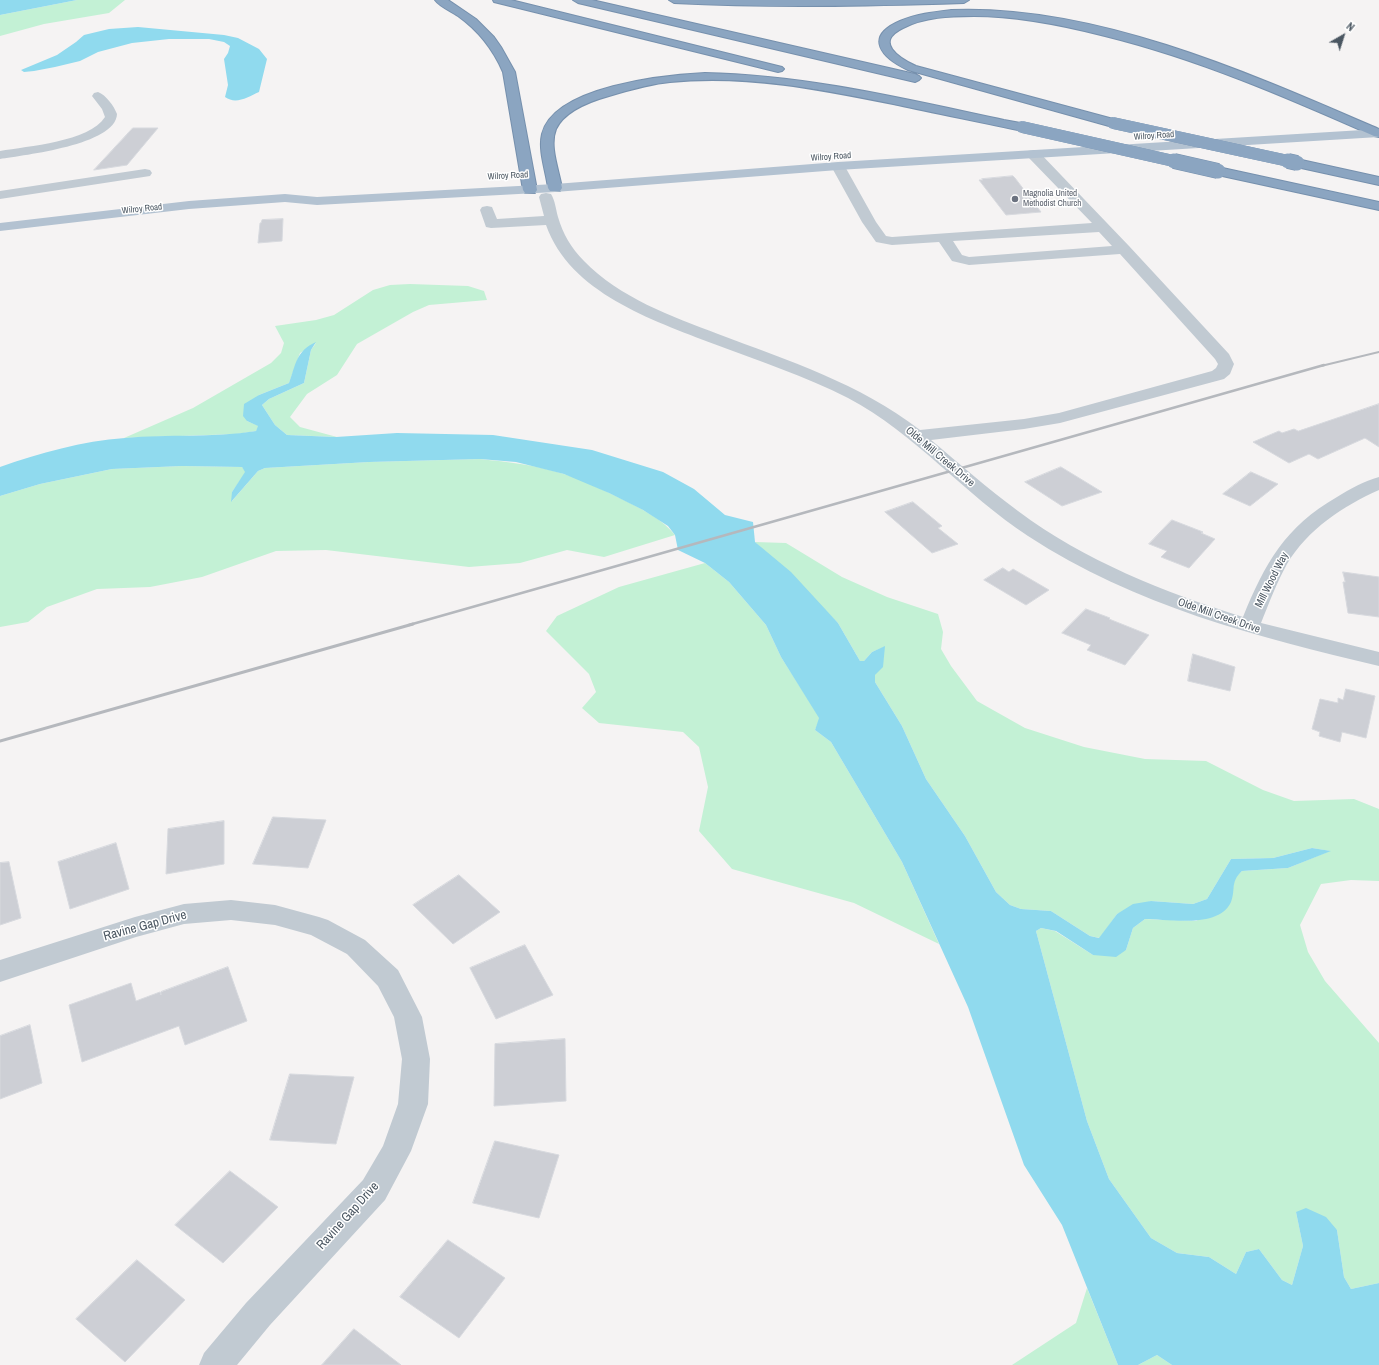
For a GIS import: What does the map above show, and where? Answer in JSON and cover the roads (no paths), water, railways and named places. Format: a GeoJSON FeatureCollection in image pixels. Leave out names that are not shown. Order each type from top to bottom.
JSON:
{"type":"FeatureCollection","features":[{"type":"Feature","properties":{"kind":"highway"},"geometry":{"type":"LineString","coordinates":[[440,0],[466,17],[484,32],[503,56],[509,72],[530,190]]}},
{"type":"Feature","properties":{"kind":"highway"},"geometry":{"type":"LineString","coordinates":[[498,0],[1022,127],[1379,206]]}},
{"type":"Feature","properties":{"kind":"highway"},"geometry":{"type":"LineString","coordinates":[[578,0],[1113,123],[1379,181]]}},
{"type":"Feature","properties":{"kind":"highway"},"geometry":{"type":"LineString","coordinates":[[674,0],[776,4],[856,4],[930,0],[977,1]]}},
{"type":"Feature","properties":{"kind":"highway"},"geometry":{"type":"LineString","coordinates":[[1113,123],[912,68],[890,56],[884,44],[886,36],[900,25],[911,21],[944,14],[999,13],[1037,18],[1113,34],[1180,53],[1247,78],[1355,123]]}},
{"type":"Feature","properties":{"kind":"highway"},"geometry":{"type":"LineString","coordinates":[[1251,68],[1329,100]]}},
{"type":"Feature","properties":{"kind":"highway"},"geometry":{"type":"LineString","coordinates":[[551,193],[553,174],[547,139],[553,125],[565,112],[593,97],[613,90],[631,85],[671,78],[739,76],[792,82],[1022,127]]}},
{"type":"Feature","properties":{"kind":"main road","name":"Wilroy Road"},"geometry":{"type":"LineString","coordinates":[[653,168],[1355,123],[1379,129]]}},
{"type":"Feature","properties":{"kind":"main road","name":"Wilroy Road"},"geometry":{"type":"LineString","coordinates":[[551,193],[838,166],[1033,154],[1379,129]]}},
{"type":"Feature","properties":{"kind":"main road","name":"Wilroy Road"},"geometry":{"type":"LineString","coordinates":[[512,176],[568,173]]}},
{"type":"Feature","properties":{"kind":"main road","name":"Wilroy Road"},"geometry":{"type":"LineString","coordinates":[[284,198],[325,187]]}},
{"type":"Feature","properties":{"kind":"main road","name":"Wilroy Road"},"geometry":{"type":"LineString","coordinates":[[0,227],[135,210],[284,198],[317,201],[530,190]]}},
{"type":"Feature","properties":{"kind":"street"},"geometry":{"type":"LineString","coordinates":[[0,155],[63,144],[100,130],[107,124],[111,117],[110,111],[98,96]]}},
{"type":"Feature","properties":{"kind":"street"},"geometry":{"type":"LineString","coordinates":[[916,436],[1024,424],[1060,418],[1218,375],[1224,370],[1226,364],[1223,357],[1104,227],[1033,154]]}},
{"type":"Feature","properties":{"kind":"street"},"geometry":{"type":"LineString","coordinates":[[838,166],[869,222],[881,240],[892,241],[1104,227]]}},
{"type":"Feature","properties":{"kind":"street"},"geometry":{"type":"LineString","coordinates":[[0,195],[145,173]]}},
{"type":"Feature","properties":{"kind":"street"},"geometry":{"type":"LineString","coordinates":[[530,190],[551,193]]}},
{"type":"Feature","properties":{"kind":"street","name":"Olde Mill Creek Drive"},"geometry":{"type":"LineString","coordinates":[[551,193],[551,220],[564,247],[592,278],[610,290],[661,318],[824,380],[857,396],[887,414],[916,436],[1001,509],[1036,533],[1075,556],[1149,591],[1248,627],[1308,643],[1379,659]]}},
{"type":"Feature","properties":{"kind":"street"},"geometry":{"type":"LineString","coordinates":[[487,210],[491,224],[551,220]]}},
{"type":"Feature","properties":{"kind":"street"},"geometry":{"type":"LineString","coordinates":[[943,238],[957,258],[965,261],[1124,250]]}},
{"type":"Feature","properties":{"kind":"street","name":"Mill Wood Way"},"geometry":{"type":"LineString","coordinates":[[1248,627],[1278,564],[1290,546],[1310,525],[1334,507],[1379,483]]}},
{"type":"Feature","properties":{"kind":"street","name":"Ravine Gap Drive"},"geometry":{"type":"LineString","coordinates":[[0,971],[135,927],[184,914],[231,910],[276,915],[318,927],[356,948],[388,978],[408,1017],[416,1060],[413,1104],[396,1151],[374,1190],[344,1223],[297,1270],[216,1365]]}},
{"type":"Feature","properties":{"kind":"water"},"geometry":{"type":"Polygon","coordinates":[[[0,0],[77,0],[0,15],[0,0]]]}},
{"type":"Feature","properties":{"kind":"water"},"geometry":{"type":"Polygon","coordinates":[[[138,27],[224,35],[238,38],[259,49],[267,59],[259,92],[238,100],[225,97],[228,85],[224,59],[230,46],[224,42],[209,39],[169,39],[132,43],[98,52],[80,61],[34,71],[24,72],[21,70],[57,55],[84,35],[109,29],[138,27]]]}},
{"type":"Feature","properties":{"kind":"water"},"geometry":{"type":"Polygon","coordinates":[[[316,342],[311,350],[304,383],[269,399],[262,405],[275,425],[287,435],[336,437],[397,433],[493,435],[592,450],[663,472],[694,489],[725,515],[753,522],[755,542],[791,572],[838,623],[860,661],[864,661],[872,652],[885,646],[883,667],[875,675],[875,682],[902,726],[926,779],[965,836],[996,892],[1010,905],[1021,909],[1051,911],[1090,936],[1099,938],[1117,914],[1133,904],[1151,901],[1193,904],[1207,899],[1231,859],[1273,858],[1312,848],[1331,851],[1288,868],[1242,871],[1236,879],[1231,902],[1225,910],[1216,916],[1192,921],[1145,919],[1133,928],[1126,950],[1116,957],[1093,955],[1056,931],[1041,928],[1036,931],[1087,1121],[1109,1179],[1151,1238],[1177,1253],[1209,1257],[1236,1274],[1246,1252],[1259,1249],[1282,1280],[1292,1285],[1303,1246],[1296,1212],[1306,1208],[1326,1217],[1337,1230],[1344,1277],[1351,1289],[1379,1283],[1379,1365],[1172,1365],[1157,1355],[1138,1365],[1118,1365],[1062,1225],[1024,1165],[968,1007],[902,862],[831,742],[815,730],[819,718],[781,657],[766,625],[729,582],[705,563],[678,550],[675,535],[668,526],[643,510],[609,493],[564,474],[516,462],[480,459],[369,462],[265,468],[258,471],[231,502],[232,492],[245,472],[242,467],[182,466],[112,469],[40,484],[0,496],[0,467],[61,448],[125,438],[207,435],[256,431],[258,426],[247,421],[243,416],[244,404],[259,395],[289,383],[295,364],[301,354],[309,346],[316,342]]]}},
{"type":"Feature","properties":{"kind":"railway"},"geometry":{"type":"LineString","coordinates":[[1321,366],[1379,352]]}},
{"type":"Feature","properties":{"kind":"railway"},"geometry":{"type":"LineString","coordinates":[[409,625],[1324,365]]}},
{"type":"Feature","properties":{"kind":"railway"},"geometry":{"type":"LineString","coordinates":[[0,741],[413,624]]}},
{"type":"Feature","properties":{"kind":"place","name":"Magnolia United Methodist Church"},"geometry":{"type":"Point","coordinates":[1015,199]}}]}
